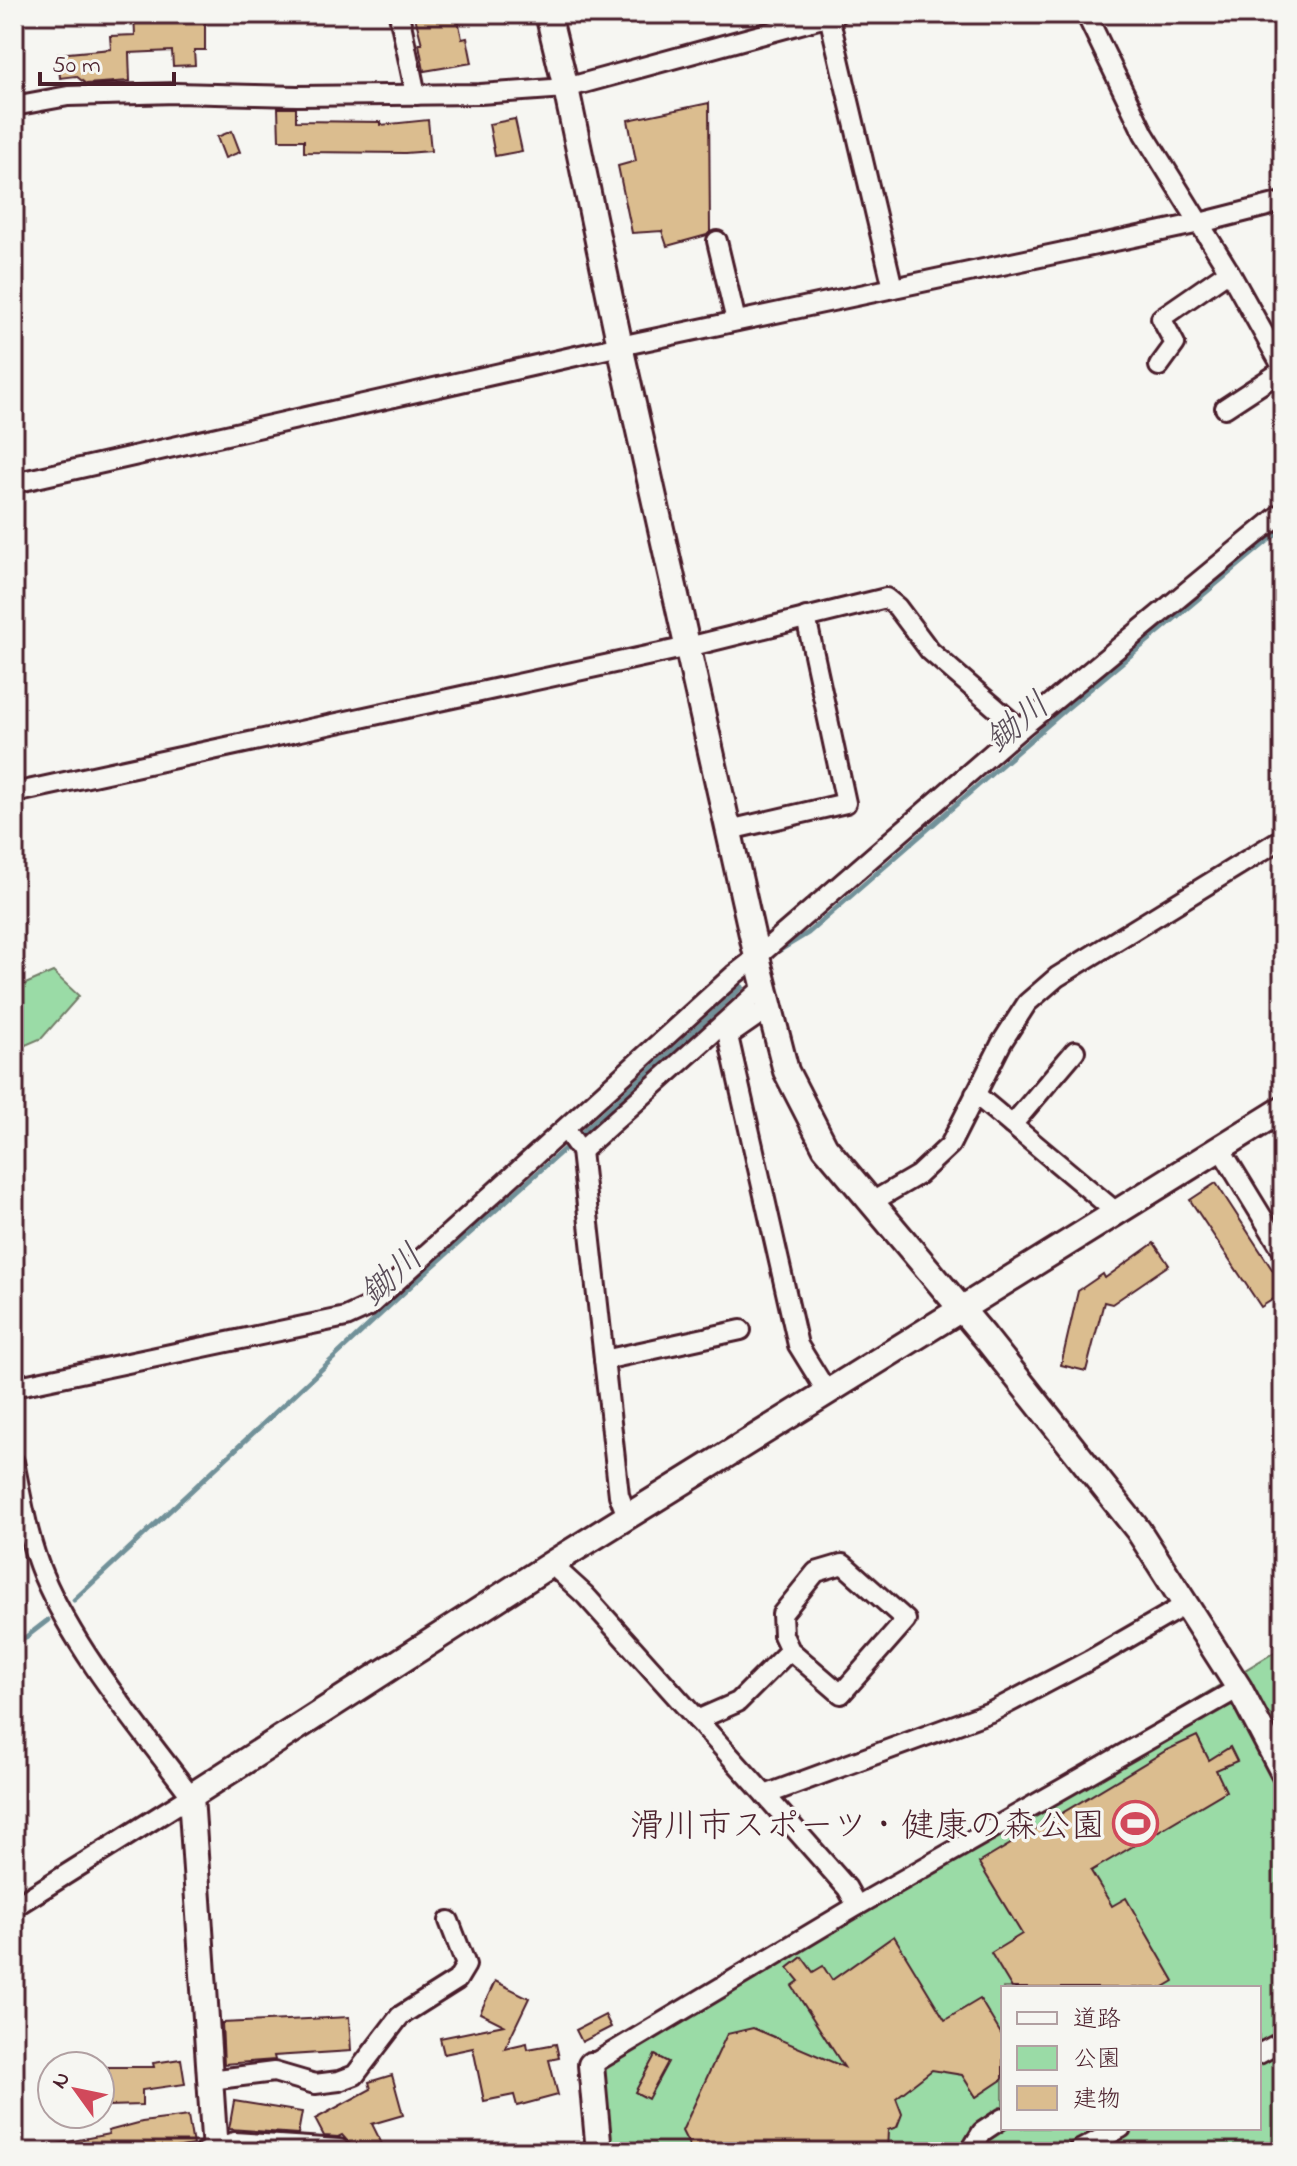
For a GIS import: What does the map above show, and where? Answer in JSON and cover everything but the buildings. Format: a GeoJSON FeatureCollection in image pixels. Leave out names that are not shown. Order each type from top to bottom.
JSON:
{"type":"FeatureCollection","features":[{"type":"Feature","properties":{"kind":"street"},"geometry":{"type":"LineString","coordinates":[[399,14],[416,95]]}},
{"type":"Feature","properties":{"kind":"street"},"geometry":{"type":"LineString","coordinates":[[548,14],[757,957],[786,1071],[825,1147],[961,1309],[1138,1530],[1239,1688],[1283,1772]]}},
{"type":"Feature","properties":{"kind":"street"},"geometry":{"type":"LineString","coordinates":[[1086,14],[1144,134],[1229,271],[1283,369],[1225,408]]}},
{"type":"Feature","properties":{"kind":"street"},"geometry":{"type":"LineString","coordinates":[[14,106],[68,96],[176,93],[297,96],[480,94],[566,88],[833,15],[893,288]]}},
{"type":"Feature","properties":{"kind":"street"},"geometry":{"type":"LineString","coordinates":[[14,483],[620,346],[1200,223],[1283,202]]}},
{"type":"Feature","properties":{"kind":"street"},"geometry":{"type":"LineString","coordinates":[[717,241],[736,321]]}},
{"type":"Feature","properties":{"kind":"street"},"geometry":{"type":"LineString","coordinates":[[1159,366],[1175,344],[1161,318],[1229,271]]}},
{"type":"Feature","properties":{"kind":"street"},"geometry":{"type":"LineString","coordinates":[[573,1140],[735,974],[1020,729],[1283,512]]}},
{"type":"Feature","properties":{"kind":"street"},"geometry":{"type":"LineString","coordinates":[[14,793],[688,647],[886,598],[897,607],[930,651],[1020,729]]}},
{"type":"Feature","properties":{"kind":"street"},"geometry":{"type":"LineString","coordinates":[[729,830],[846,803],[806,617]]}},
{"type":"Feature","properties":{"kind":"street"},"geometry":{"type":"LineString","coordinates":[[870,1203],[918,1175],[950,1145],[1002,1042],[1027,1003],[1057,977],[1283,838]]}},
{"type":"Feature","properties":{"kind":"street"},"geometry":{"type":"LineString","coordinates":[[14,1387],[346,1317],[368,1307],[573,1140],[767,996]]}},
{"type":"Feature","properties":{"kind":"street"},"geometry":{"type":"LineString","coordinates":[[767,996],[728,1036],[798,1345],[827,1392]]}},
{"type":"Feature","properties":{"kind":"street"},"geometry":{"type":"LineString","coordinates":[[1012,1125],[1075,1051]]}},
{"type":"Feature","properties":{"kind":"street"},"geometry":{"type":"LineString","coordinates":[[975,1094],[1116,1212]]}},
{"type":"Feature","properties":{"kind":"street"},"geometry":{"type":"LineString","coordinates":[[14,1907],[627,1516],[1283,1109]]}},
{"type":"Feature","properties":{"kind":"street"},"geometry":{"type":"LineString","coordinates":[[573,1140],[604,1360],[619,1495],[627,1516]]}},
{"type":"Feature","properties":{"kind":"street"},"geometry":{"type":"LineString","coordinates":[[1220,1148],[1283,1251]]}},
{"type":"Feature","properties":{"kind":"street"},"geometry":{"type":"LineString","coordinates":[[604,1360],[741,1330]]}},
{"type":"Feature","properties":{"kind":"street"},"geometry":{"type":"LineString","coordinates":[[14,1462],[31,1542],[43,1576],[70,1627],[191,1796],[210,2080],[211,2151],[234,2142],[339,2149],[340,2152]]}},
{"type":"Feature","properties":{"kind":"street"},"geometry":{"type":"LineString","coordinates":[[551,1564],[585,1595],[765,1795],[847,1888],[857,1906]]}},
{"type":"Feature","properties":{"kind":"street"},"geometry":{"type":"LineString","coordinates":[[843,1564],[906,1620],[841,1694],[790,1650],[783,1635],[782,1614],[816,1572],[843,1564]]}},
{"type":"Feature","properties":{"kind":"street"},"geometry":{"type":"LineString","coordinates":[[765,1795],[993,1711],[1185,1605]]}},
{"type":"Feature","properties":{"kind":"street"},"geometry":{"type":"LineString","coordinates":[[697,1720],[738,1702],[790,1650]]}},
{"type":"Feature","properties":{"kind":"street"},"geometry":{"type":"LineString","coordinates":[[599,2152],[591,2065],[857,1906],[1239,1688]]}},
{"type":"Feature","properties":{"kind":"street"},"geometry":{"type":"LineString","coordinates":[[210,2080],[274,2072],[315,2084],[355,2075],[400,2016],[457,1980],[466,1965],[449,1921]]}},
{"type":"Feature","properties":{"kind":"street"},"geometry":{"type":"LineString","coordinates":[[1261,2053],[1283,2041]]}},
{"type":"Feature","properties":{"kind":"street"},"geometry":{"type":"LineString","coordinates":[[970,2152],[982,2132],[1001,2119]]}},
{"type":"Feature","properties":{"kind":"street"},"geometry":{"type":"LineString","coordinates":[[1076,2152],[1117,2130]]}},
{"type":"Feature","properties":{"kind":"green space"},"geometry":{"type":"Polygon","coordinates":[[[53,972],[79,996],[42,1038],[14,1050],[14,989],[53,972]]]}},
{"type":"Feature","properties":{"kind":"green space","name":"滑川市スポーツ・健康の森公園"},"geometry":{"type":"Polygon","coordinates":[[[1283,1647],[1283,2152],[600,2152],[591,2065],[1283,1647]]]}},
{"type":"Feature","properties":{"kind":"waterway","name":"鋤川"},"geometry":{"type":"LineString","coordinates":[[780,950],[808,933],[1066,709],[1283,528]]}},
{"type":"Feature","properties":{"kind":"waterway","name":"鋤川"},"geometry":{"type":"LineString","coordinates":[[577,1137],[742,987]]}},
{"type":"Feature","properties":{"kind":"waterway","name":"鋤川"},"geometry":{"type":"LineString","coordinates":[[74,1600],[414,1283],[570,1144]]}},
{"type":"Feature","properties":{"kind":"waterway","name":"鋤川"},"geometry":{"type":"LineString","coordinates":[[14,1641],[26,1637],[48,1620]]}},
{"type":"Feature","properties":{"kind":"place","name":"滑川市スポーツ・健康の森公園"},"geometry":{"type":"Point","coordinates":[1136,1824]}}]}
